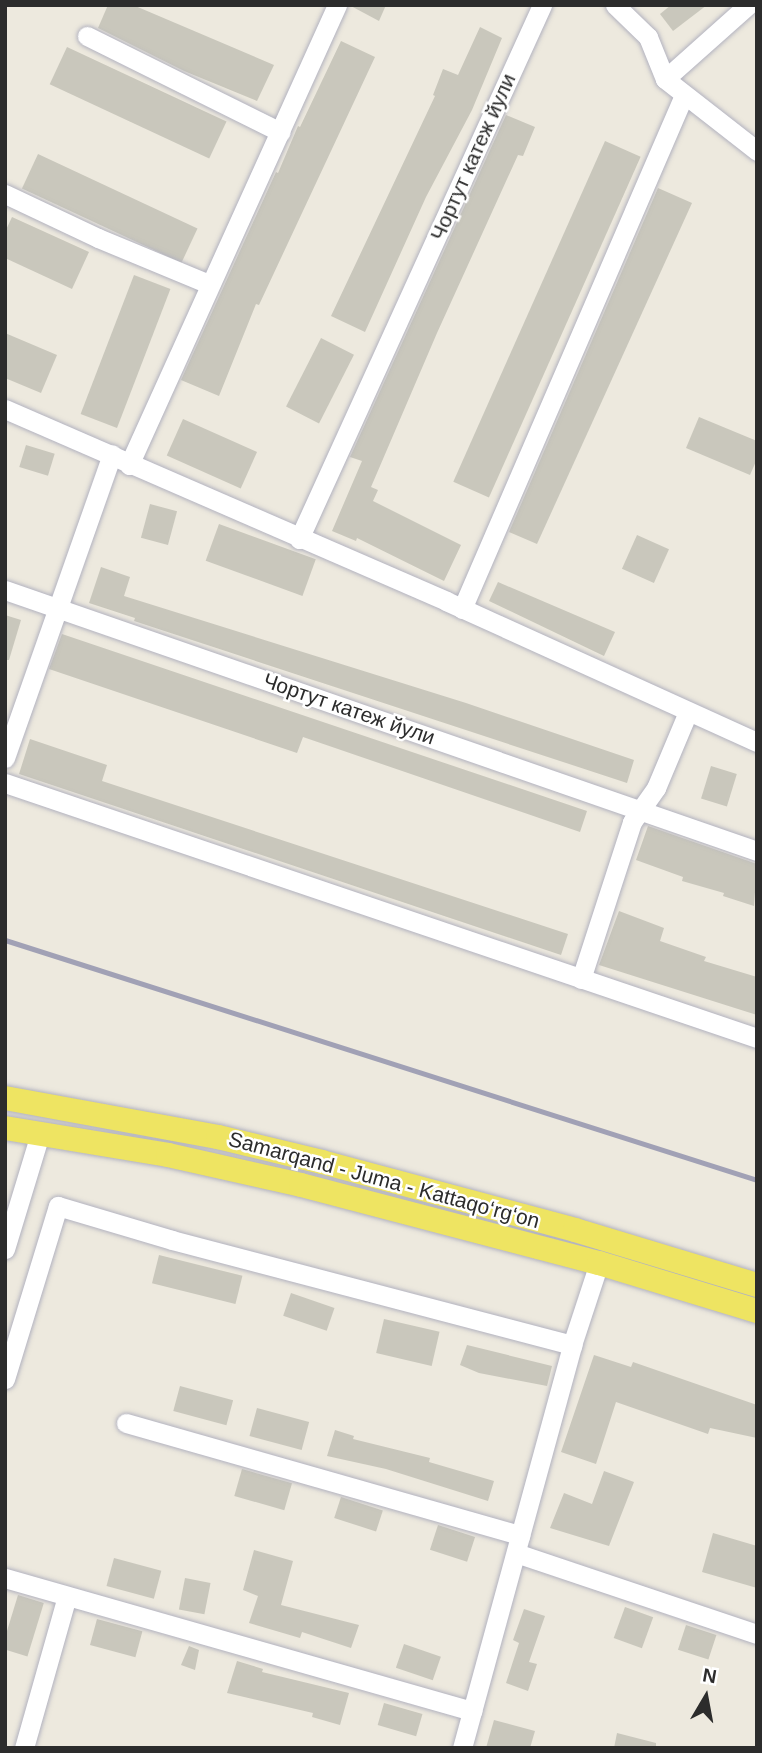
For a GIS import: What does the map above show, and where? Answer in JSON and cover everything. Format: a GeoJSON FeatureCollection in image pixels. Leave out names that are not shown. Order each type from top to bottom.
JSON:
{"type":"FeatureCollection","features":[{"type":"Feature","properties":{"kind":"main road","name":"Samarqand - Juma - Kattaqo‘rg‘on"},"geometry":{"type":"LineString","coordinates":[[5,1098],[218,1137],[322,1162],[575,1230],[757,1285]]}},
{"type":"Feature","properties":{"kind":"main road","name":"Samarqand - Juma - Kattaqo‘rg‘on"},"geometry":{"type":"LineString","coordinates":[[5,1128],[235,1169],[599,1263],[757,1311]]}},
{"type":"Feature","properties":{"kind":"street"},"geometry":{"type":"LineString","coordinates":[[130,465],[209,284],[337,5]]}},
{"type":"Feature","properties":{"kind":"street","name":"Чортут катеж йули"},"geometry":{"type":"LineString","coordinates":[[299,539],[542,5]]}},
{"type":"Feature","properties":{"kind":"street"},"geometry":{"type":"LineString","coordinates":[[615,5],[648,37],[666,79],[757,151]]}},
{"type":"Feature","properties":{"kind":"street"},"geometry":{"type":"LineString","coordinates":[[666,79],[748,5]]}},
{"type":"Feature","properties":{"kind":"street"},"geometry":{"type":"LineString","coordinates":[[87,36],[280,132]]}},
{"type":"Feature","properties":{"kind":"street"},"geometry":{"type":"LineString","coordinates":[[462,609],[684,95]]}},
{"type":"Feature","properties":{"kind":"street"},"geometry":{"type":"LineString","coordinates":[[5,194],[98,238],[209,284]]}},
{"type":"Feature","properties":{"kind":"street"},"geometry":{"type":"LineString","coordinates":[[5,410],[112,454],[130,465],[462,609],[757,743]]}},
{"type":"Feature","properties":{"kind":"street"},"geometry":{"type":"LineString","coordinates":[[5,758],[112,454]]}},
{"type":"Feature","properties":{"kind":"street","name":"Чортут катеж йули"},"geometry":{"type":"LineString","coordinates":[[5,590],[757,850]]}},
{"type":"Feature","properties":{"kind":"street"},"geometry":{"type":"LineString","coordinates":[[582,979],[632,822],[656,788],[688,712]]}},
{"type":"Feature","properties":{"kind":"street"},"geometry":{"type":"LineString","coordinates":[[5,783],[757,1038]]}},
{"type":"Feature","properties":{"kind":"street"},"geometry":{"type":"LineString","coordinates":[[5,1249],[12,1197],[40,1134]]}},
{"type":"Feature","properties":{"kind":"street"},"geometry":{"type":"LineString","coordinates":[[5,1379],[58,1206],[172,1240],[572,1345]]}},
{"type":"Feature","properties":{"kind":"street"},"geometry":{"type":"LineString","coordinates":[[462,1748],[572,1345],[599,1263]]}},
{"type":"Feature","properties":{"kind":"street"},"geometry":{"type":"LineString","coordinates":[[126,1423],[518,1544],[757,1634]]}},
{"type":"Feature","properties":{"kind":"street"},"geometry":{"type":"LineString","coordinates":[[5,1578],[472,1711]]}},
{"type":"Feature","properties":{"kind":"street"},"geometry":{"type":"LineString","coordinates":[[24,1748],[67,1596]]}},
{"type":"Feature","properties":{"kind":"building"},"geometry":{"type":"Polygon","coordinates":[[[108,5],[133,5],[274,65],[257,101],[184,71],[98,28],[108,5]]]}},
{"type":"Feature","properties":{"kind":"building"},"geometry":{"type":"Polygon","coordinates":[[[349,5],[386,5],[379,21],[349,5]]]}},
{"type":"Feature","properties":{"kind":"building"},"geometry":{"type":"Polygon","coordinates":[[[671,5],[707,5],[673,31],[660,14],[671,5]]]}},
{"type":"Feature","properties":{"kind":"building"},"geometry":{"type":"Polygon","coordinates":[[[480,27],[502,38],[472,110],[426,197],[365,332],[331,316],[435,96],[433,95],[443,69],[458,75],[480,27]]]}},
{"type":"Feature","properties":{"kind":"building"},"geometry":{"type":"Polygon","coordinates":[[[341,41],[375,57],[259,305],[256,304],[219,396],[181,380],[276,172],[278,173],[298,126],[300,127],[341,41]]]}},
{"type":"Feature","properties":{"kind":"building"},"geometry":{"type":"Polygon","coordinates":[[[67,47],[227,121],[209,159],[50,84],[67,47]]]}},
{"type":"Feature","properties":{"kind":"building"},"geometry":{"type":"Polygon","coordinates":[[[506,115],[535,127],[523,156],[518,155],[371,487],[378,490],[373,501],[461,545],[444,581],[357,538],[356,541],[332,531],[362,461],[350,457],[506,115]]]}},
{"type":"Feature","properties":{"kind":"building"},"geometry":{"type":"Polygon","coordinates":[[[605,141],[641,157],[489,498],[453,482],[605,141]]]}},
{"type":"Feature","properties":{"kind":"building"},"geometry":{"type":"Polygon","coordinates":[[[38,154],[198,228],[181,263],[22,188],[38,154]]]}},
{"type":"Feature","properties":{"kind":"building"},"geometry":{"type":"Polygon","coordinates":[[[658,188],[692,203],[537,544],[509,532],[658,188]]]}},
{"type":"Feature","properties":{"kind":"building"},"geometry":{"type":"Polygon","coordinates":[[[12,217],[89,252],[72,289],[5,258],[5,232],[12,217]]]}},
{"type":"Feature","properties":{"kind":"building"},"geometry":{"type":"Polygon","coordinates":[[[134,275],[170,289],[117,428],[81,414],[134,275]]]}},
{"type":"Feature","properties":{"kind":"building"},"geometry":{"type":"Polygon","coordinates":[[[5,333],[57,355],[41,393],[5,378],[5,333]]]}},
{"type":"Feature","properties":{"kind":"building"},"geometry":{"type":"Polygon","coordinates":[[[321,338],[354,355],[319,423],[286,407],[321,338]]]}},
{"type":"Feature","properties":{"kind":"building"},"geometry":{"type":"Polygon","coordinates":[[[699,417],[757,441],[757,459],[750,475],[686,448],[699,417]]]}},
{"type":"Feature","properties":{"kind":"building"},"geometry":{"type":"Polygon","coordinates":[[[183,419],[257,452],[241,488],[167,456],[183,419]]]}},
{"type":"Feature","properties":{"kind":"building"},"geometry":{"type":"Polygon","coordinates":[[[26,445],[55,454],[48,476],[19,467],[26,445]]]}},
{"type":"Feature","properties":{"kind":"building"},"geometry":{"type":"Polygon","coordinates":[[[150,504],[177,511],[168,545],[141,538],[150,504]]]}},
{"type":"Feature","properties":{"kind":"building"},"geometry":{"type":"Polygon","coordinates":[[[219,524],[316,559],[302,596],[206,561],[219,524]]]}},
{"type":"Feature","properties":{"kind":"building"},"geometry":{"type":"Polygon","coordinates":[[[637,535],[669,549],[654,583],[622,569],[637,535]]]}},
{"type":"Feature","properties":{"kind":"building"},"geometry":{"type":"Polygon","coordinates":[[[101,567],[130,577],[124,596],[466,703],[634,760],[627,783],[134,621],[135,618],[89,603],[101,567]]]}},
{"type":"Feature","properties":{"kind":"building"},"geometry":{"type":"Polygon","coordinates":[[[498,582],[615,632],[604,656],[489,601],[498,582]]]}},
{"type":"Feature","properties":{"kind":"building"},"geometry":{"type":"Polygon","coordinates":[[[5,615],[21,620],[9,660],[5,660],[5,615]]]}},
{"type":"Feature","properties":{"kind":"building"},"geometry":{"type":"Polygon","coordinates":[[[62,634],[587,811],[580,832],[303,737],[297,753],[49,669],[62,634]]]}},
{"type":"Feature","properties":{"kind":"building"},"geometry":{"type":"Polygon","coordinates":[[[30,739],[107,765],[102,781],[568,934],[561,955],[19,774],[30,739]]]}},
{"type":"Feature","properties":{"kind":"building"},"geometry":{"type":"Polygon","coordinates":[[[711,766],[737,774],[727,806],[701,799],[711,766]]]}},
{"type":"Feature","properties":{"kind":"building"},"geometry":{"type":"Polygon","coordinates":[[[648,826],[757,864],[754,906],[723,896],[724,893],[682,881],[683,877],[636,860],[648,826]]]}},
{"type":"Feature","properties":{"kind":"building"},"geometry":{"type":"Polygon","coordinates":[[[619,911],[664,928],[660,941],[706,957],[704,961],[757,977],[757,1015],[599,965],[619,911]]]}},
{"type":"Feature","properties":{"kind":"building"},"geometry":{"type":"Polygon","coordinates":[[[159,1255],[242,1276],[235,1304],[152,1283],[159,1255]]]}},
{"type":"Feature","properties":{"kind":"building"},"geometry":{"type":"Polygon","coordinates":[[[291,1293],[334,1308],[327,1331],[283,1316],[291,1293]]]}},
{"type":"Feature","properties":{"kind":"building"},"geometry":{"type":"Polygon","coordinates":[[[384,1319],[440,1332],[432,1366],[376,1353],[384,1319]]]}},
{"type":"Feature","properties":{"kind":"building"},"geometry":{"type":"Polygon","coordinates":[[[467,1345],[552,1366],[547,1386],[479,1373],[460,1365],[467,1345]]]}},
{"type":"Feature","properties":{"kind":"building"},"geometry":{"type":"Polygon","coordinates":[[[594,1355],[631,1367],[633,1362],[757,1405],[757,1438],[710,1428],[708,1434],[616,1402],[596,1464],[561,1452],[594,1355]]]}},
{"type":"Feature","properties":{"kind":"building"},"geometry":{"type":"Polygon","coordinates":[[[180,1386],[233,1400],[226,1425],[173,1411],[180,1386]]]}},
{"type":"Feature","properties":{"kind":"building"},"geometry":{"type":"Polygon","coordinates":[[[257,1408],[309,1422],[302,1450],[249,1436],[257,1408]]]}},
{"type":"Feature","properties":{"kind":"building"},"geometry":{"type":"Polygon","coordinates":[[[335,1430],[354,1436],[353,1439],[430,1458],[429,1462],[494,1481],[488,1501],[386,1469],[327,1456],[335,1430]]]}},
{"type":"Feature","properties":{"kind":"building"},"geometry":{"type":"Polygon","coordinates":[[[242,1469],[292,1483],[284,1510],[234,1496],[242,1469]]]}},
{"type":"Feature","properties":{"kind":"building"},"geometry":{"type":"Polygon","coordinates":[[[604,1471],[634,1482],[609,1546],[550,1528],[564,1493],[592,1504],[604,1471]]]}},
{"type":"Feature","properties":{"kind":"building"},"geometry":{"type":"Polygon","coordinates":[[[341,1497],[383,1511],[376,1532],[334,1518],[341,1497]]]}},
{"type":"Feature","properties":{"kind":"building"},"geometry":{"type":"Polygon","coordinates":[[[438,1525],[475,1537],[467,1562],[430,1550],[438,1525]]]}},
{"type":"Feature","properties":{"kind":"building"},"geometry":{"type":"Polygon","coordinates":[[[713,1533],[757,1546],[757,1588],[702,1572],[713,1533]]]}},
{"type":"Feature","properties":{"kind":"building"},"geometry":{"type":"Polygon","coordinates":[[[254,1550],[293,1561],[281,1605],[359,1625],[351,1648],[302,1632],[300,1638],[249,1623],[258,1596],[243,1590],[254,1550]]]}},
{"type":"Feature","properties":{"kind":"building"},"geometry":{"type":"Polygon","coordinates":[[[114,1558],[161,1571],[154,1599],[106,1586],[114,1558]]]}},
{"type":"Feature","properties":{"kind":"building"},"geometry":{"type":"Polygon","coordinates":[[[185,1578],[211,1583],[204,1614],[179,1609],[185,1578]]]}},
{"type":"Feature","properties":{"kind":"building"},"geometry":{"type":"Polygon","coordinates":[[[18,1595],[44,1603],[27,1656],[5,1650],[5,1638],[18,1595]]]}},
{"type":"Feature","properties":{"kind":"building"},"geometry":{"type":"Polygon","coordinates":[[[625,1607],[653,1617],[642,1648],[614,1638],[625,1607]]]}},
{"type":"Feature","properties":{"kind":"building"},"geometry":{"type":"Polygon","coordinates":[[[524,1609],[545,1616],[529,1662],[537,1664],[528,1691],[506,1683],[519,1643],[513,1640],[524,1609]]]}},
{"type":"Feature","properties":{"kind":"building"},"geometry":{"type":"Polygon","coordinates":[[[97,1619],[142,1631],[135,1657],[90,1645],[97,1619]]]}},
{"type":"Feature","properties":{"kind":"building"},"geometry":{"type":"Polygon","coordinates":[[[686,1625],[716,1635],[708,1660],[678,1650],[686,1625]]]}},
{"type":"Feature","properties":{"kind":"building"},"geometry":{"type":"Polygon","coordinates":[[[404,1644],[441,1657],[433,1680],[396,1668],[404,1644]]]}},
{"type":"Feature","properties":{"kind":"building"},"geometry":{"type":"Polygon","coordinates":[[[189,1646],[199,1650],[195,1670],[181,1665],[189,1646]]]}},
{"type":"Feature","properties":{"kind":"building"},"geometry":{"type":"Polygon","coordinates":[[[237,1661],[263,1669],[262,1672],[349,1693],[340,1725],[312,1717],[313,1713],[227,1693],[237,1661]]]}},
{"type":"Feature","properties":{"kind":"building"},"geometry":{"type":"Polygon","coordinates":[[[384,1703],[422,1714],[416,1736],[378,1725],[384,1703]]]}},
{"type":"Feature","properties":{"kind":"building"},"geometry":{"type":"Polygon","coordinates":[[[494,1720],[535,1731],[530,1748],[486,1748],[494,1720]]]}},
{"type":"Feature","properties":{"kind":"building"},"geometry":{"type":"Polygon","coordinates":[[[617,1733],[656,1743],[656,1748],[614,1748],[617,1733]]]}},
{"type":"Feature","properties":{"kind":"railway"},"geometry":{"type":"LineString","coordinates":[[5,940],[757,1180]]}}]}
